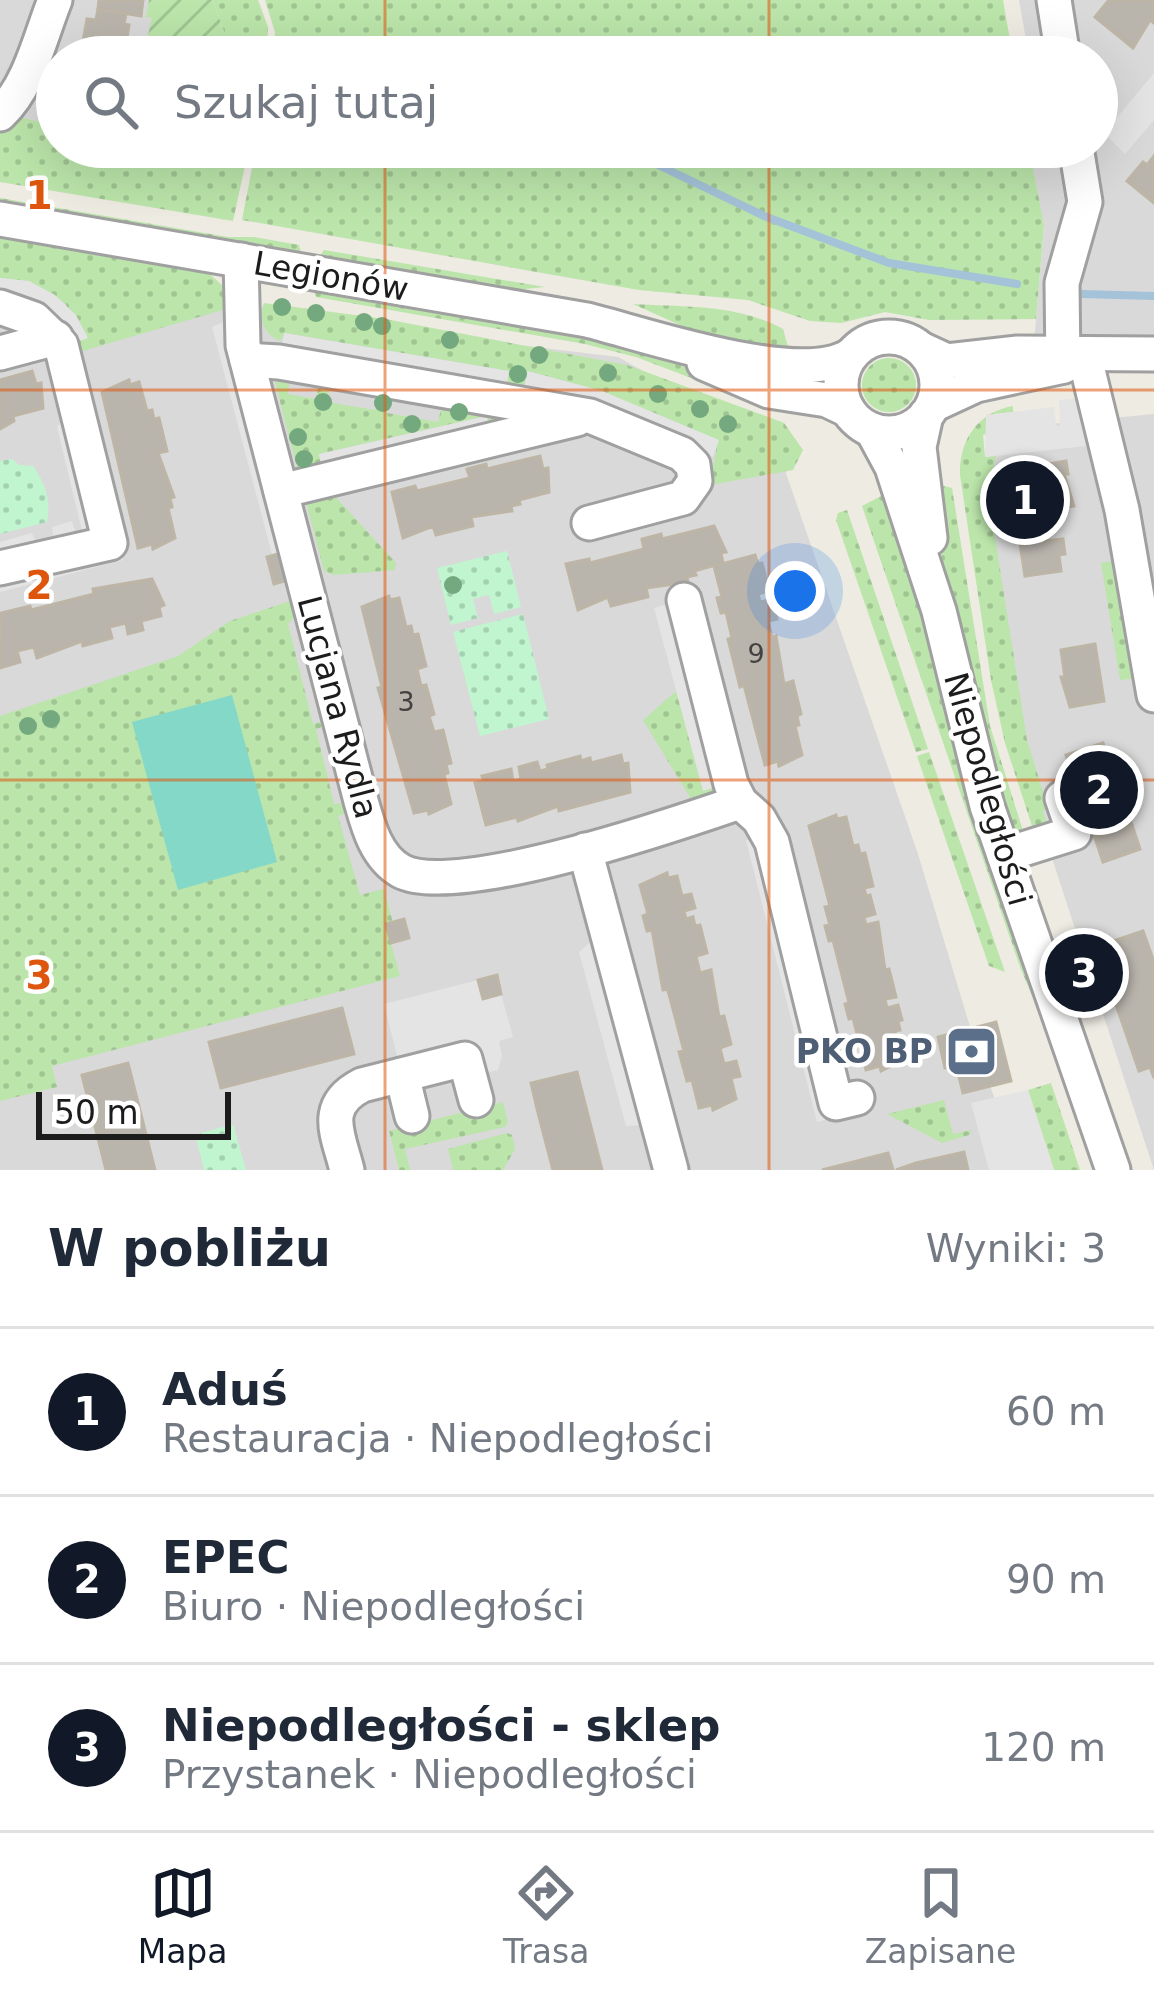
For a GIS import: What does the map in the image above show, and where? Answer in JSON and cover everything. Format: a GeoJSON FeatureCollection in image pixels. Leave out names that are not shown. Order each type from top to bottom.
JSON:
{"type":"FeatureCollection","features":[{"type":"Feature","properties":{"kind":"street"},"geometry":{"type":"LineString","coordinates":[[40,36],[55,0]]}},
{"type":"Feature","properties":{"kind":"street"},"geometry":{"type":"LineString","coordinates":[[1054,0],[1060,36]]}},
{"type":"Feature","properties":{"kind":"street"},"geometry":{"type":"LineString","coordinates":[[0,114],[15,98],[36,47]]}},
{"type":"Feature","properties":{"kind":"street"},"geometry":{"type":"LineString","coordinates":[[1079,168],[1085,202],[1062,284],[1122,510],[1152,693]]}},
{"type":"Feature","properties":{"kind":"street","name":"Legionów"},"geometry":{"type":"LineString","coordinates":[[0,219],[587,320],[660,340],[798,367],[829,367],[850,355]]}},
{"type":"Feature","properties":{"kind":"street","name":"Lucjana Rydla"},"geometry":{"type":"LineString","coordinates":[[241,260],[240,320],[247,360],[367,823],[388,862],[410,875],[437,878],[585,850],[740,802]]}},
{"type":"Feature","properties":{"kind":"street"},"geometry":{"type":"LineString","coordinates":[[0,307],[34,319],[56,338],[110,542],[0,568]]}},
{"type":"Feature","properties":{"kind":"street"},"geometry":{"type":"LineString","coordinates":[[1082,358],[976,385],[900,432],[860,420],[841,377],[850,355],[868,341],[890,336],[947,361],[1154,354]]}},
{"type":"Feature","properties":{"kind":"street"},"geometry":{"type":"LineString","coordinates":[[0,352],[56,338]]}},
{"type":"Feature","properties":{"kind":"street","name":"Legionów"},"geometry":{"type":"LineString","coordinates":[[660,340],[739,380],[769,391],[827,400],[860,420]]}},
{"type":"Feature","properties":{"kind":"street"},"geometry":{"type":"LineString","coordinates":[[922,350],[937,375],[930,411]]}},
{"type":"Feature","properties":{"kind":"street"},"geometry":{"type":"LineString","coordinates":[[247,360],[590,416],[682,454],[692,465],[696,476],[683,498],[590,523]]}},
{"type":"Feature","properties":{"kind":"street","name":"Niepodległości"},"geometry":{"type":"LineString","coordinates":[[930,411],[919,447],[939,611]]}},
{"type":"Feature","properties":{"kind":"street"},"geometry":{"type":"LineString","coordinates":[[281,491],[590,416]]}},
{"type":"Feature","properties":{"kind":"street","name":"Niepodległości"},"geometry":{"type":"LineString","coordinates":[[860,420],[892,467],[939,611],[973,759],[1113,1170]]}},
{"type":"Feature","properties":{"kind":"street"},"geometry":{"type":"LineString","coordinates":[[684,600],[731,784],[772,842],[836,1103],[856,1098]]}},
{"type":"Feature","properties":{"kind":"street"},"geometry":{"type":"LineString","coordinates":[[1004,855],[1074,833],[1062,798]]}},
{"type":"Feature","properties":{"kind":"street"},"geometry":{"type":"LineString","coordinates":[[585,850],[671,1170]]}},
{"type":"Feature","properties":{"kind":"street"},"geometry":{"type":"LineString","coordinates":[[347,1170],[334,1118],[341,1099],[362,1085],[464,1059],[476,1100]]}},
{"type":"Feature","properties":{"kind":"street"},"geometry":{"type":"LineString","coordinates":[[402,1076],[412,1116]]}},
{"type":"Feature","properties":{"kind":"shaded area"},"geometry":{"type":"Polygon","coordinates":[[[0,0],[213,0],[220,36],[36,36],[36,155],[0,168],[0,0]]]}},
{"type":"Feature","properties":{"kind":"shaded area"},"geometry":{"type":"Polygon","coordinates":[[[1019,0],[1154,0],[1154,340],[1034,343],[1044,225],[1033,168],[1118,168],[1118,36],[1025,36],[1019,0]]]}},
{"type":"Feature","properties":{"kind":"shaded area"},"geometry":{"type":"Polygon","coordinates":[[[1154,73],[1154,120],[1125,154],[1118,147],[1118,116],[1154,73]]]}},
{"type":"Feature","properties":{"kind":"shaded area"},"geometry":{"type":"Polygon","coordinates":[[[0,268],[157,301],[618,357],[746,428],[779,453],[918,854],[980,1060],[1022,1170],[0,1170],[0,268]]]}},
{"type":"Feature","properties":{"kind":"shaded area"},"geometry":{"type":"Polygon","coordinates":[[[0,278],[29,281],[55,295],[76,315],[88,338],[68,345],[0,294],[0,278]]]}},
{"type":"Feature","properties":{"kind":"shaded area"},"geometry":{"type":"Polygon","coordinates":[[[228,320],[297,549],[272,554],[212,327],[228,320]]]}},
{"type":"Feature","properties":{"kind":"shaded area"},"geometry":{"type":"Polygon","coordinates":[[[284,333],[509,371],[506,390],[281,352],[284,333]]]}},
{"type":"Feature","properties":{"kind":"shaded area"},"geometry":{"type":"Polygon","coordinates":[[[527,371],[602,391],[719,440],[713,457],[596,408],[523,394],[527,371]]]}},
{"type":"Feature","properties":{"kind":"shaded area"},"geometry":{"type":"Polygon","coordinates":[[[1079,398],[1086,446],[985,457],[986,415],[1054,407],[1060,426],[1059,400],[1079,398]]]}},
{"type":"Feature","properties":{"kind":"shaded area"},"geometry":{"type":"Polygon","coordinates":[[[70,411],[116,528],[123,560],[0,592],[0,542],[32,533],[39,548],[54,543],[52,527],[72,521],[76,534],[83,535],[57,427],[70,411]]]}},
{"type":"Feature","properties":{"kind":"shaded area"},"geometry":{"type":"Polygon","coordinates":[[[1154,414],[1154,1170],[1014,742],[961,477],[1030,426],[1154,414]]]}},
{"type":"Feature","properties":{"kind":"shaded area"},"geometry":{"type":"Polygon","coordinates":[[[487,416],[491,432],[323,473],[319,454],[487,416]]]}},
{"type":"Feature","properties":{"kind":"shaded area"},"geometry":{"type":"Polygon","coordinates":[[[679,601],[722,785],[703,791],[654,608],[679,601]]]}},
{"type":"Feature","properties":{"kind":"shaded area"},"geometry":{"type":"Polygon","coordinates":[[[232,695],[277,862],[178,890],[132,722],[232,695]]]}},
{"type":"Feature","properties":{"kind":"shaded area"},"geometry":{"type":"Polygon","coordinates":[[[754,838],[832,1118],[817,1122],[746,840],[754,838]]]}},
{"type":"Feature","properties":{"kind":"shaded area"},"geometry":{"type":"Polygon","coordinates":[[[594,939],[645,1125],[626,1126],[579,952],[594,939]]]}},
{"type":"Feature","properties":{"kind":"shaded area"},"geometry":{"type":"Polygon","coordinates":[[[478,980],[483,999],[501,994],[513,1037],[499,1041],[498,1070],[469,1077],[402,1075],[384,1004],[478,980]]]}},
{"type":"Feature","properties":{"kind":"shaded area"},"geometry":{"type":"Polygon","coordinates":[[[1028,1090],[1054,1170],[989,1170],[971,1103],[1028,1090]]]}},
{"type":"Feature","properties":{"kind":"green space"},"geometry":{"type":"Polygon","coordinates":[[[149,0],[213,0],[224,36],[148,36],[152,18],[146,17],[149,0]]]}},
{"type":"Feature","properties":{"kind":"green space"},"geometry":{"type":"Polygon","coordinates":[[[213,0],[258,0],[268,36],[224,36],[213,0]]]}},
{"type":"Feature","properties":{"kind":"green space"},"geometry":{"type":"Polygon","coordinates":[[[265,0],[1003,0],[1009,36],[275,36],[265,0]]]}},
{"type":"Feature","properties":{"kind":"green space"},"geometry":{"type":"Polygon","coordinates":[[[15,116],[36,121],[36,168],[244,168],[233,221],[0,182],[0,125],[15,116]]]}},
{"type":"Feature","properties":{"kind":"green space"},"geometry":{"type":"Polygon","coordinates":[[[252,168],[1033,168],[1044,225],[1036,319],[929,320],[885,312],[841,323],[810,321],[748,300],[639,290],[242,220],[252,168]]]}},
{"type":"Feature","properties":{"kind":"green space"},"geometry":{"type":"Polygon","coordinates":[[[0,198],[299,245],[302,256],[0,205],[0,198]]]}},
{"type":"Feature","properties":{"kind":"green space"},"geometry":{"type":"Polygon","coordinates":[[[0,234],[204,269],[223,286],[226,309],[83,351],[69,349],[66,304],[29,281],[0,278],[0,234]]]}},
{"type":"Feature","properties":{"kind":"green space"},"geometry":{"type":"Polygon","coordinates":[[[324,250],[545,287],[505,291],[318,259],[324,250]]]}},
{"type":"Feature","properties":{"kind":"green space"},"geometry":{"type":"Polygon","coordinates":[[[313,287],[586,335],[786,402],[775,410],[636,357],[316,297],[313,287]]]}},
{"type":"Feature","properties":{"kind":"green space"},"geometry":{"type":"Polygon","coordinates":[[[264,303],[385,319],[627,365],[784,423],[803,450],[793,470],[710,485],[718,440],[602,391],[528,371],[523,394],[506,390],[508,371],[285,333],[280,341],[263,325],[264,303]]]}},
{"type":"Feature","properties":{"kind":"green space"},"geometry":{"type":"Polygon","coordinates":[[[633,304],[710,308],[766,321],[783,329],[791,357],[722,344],[633,304]]]}},
{"type":"Feature","properties":{"kind":"green space"},"geometry":{"type":"Polygon","coordinates":[[[889,358],[908,366],[916,385],[908,404],[889,412],[870,404],[862,385],[870,366],[889,358]]]}},
{"type":"Feature","properties":{"kind":"green space"},"geometry":{"type":"Polygon","coordinates":[[[290,377],[288,394],[316,399],[319,383],[330,384],[327,402],[375,410],[379,394],[389,395],[387,413],[438,422],[442,405],[538,418],[491,432],[486,416],[319,454],[323,473],[300,479],[275,382],[290,377]]]}},
{"type":"Feature","properties":{"kind":"green space"},"geometry":{"type":"Polygon","coordinates":[[[986,417],[985,457],[996,456],[988,493],[1027,740],[1048,808],[1043,811],[1046,822],[1032,826],[991,680],[960,475],[967,439],[986,417]]]}},
{"type":"Feature","properties":{"kind":"green space"},"geometry":{"type":"Polygon","coordinates":[[[12,459],[33,466],[41,480],[48,499],[47,522],[0,534],[0,461],[12,459]]]}},
{"type":"Feature","properties":{"kind":"green space"},"geometry":{"type":"Polygon","coordinates":[[[932,483],[952,488],[990,726],[1024,834],[1008,823],[980,737],[944,572],[932,483]]]}},
{"type":"Feature","properties":{"kind":"green space"},"geometry":{"type":"Polygon","coordinates":[[[889,492],[927,625],[956,754],[1053,1045],[1020,967],[862,506],[889,492]]]}},
{"type":"Feature","properties":{"kind":"green space"},"geometry":{"type":"Polygon","coordinates":[[[333,494],[396,563],[395,570],[333,575],[324,571],[307,506],[310,499],[333,494]]]}},
{"type":"Feature","properties":{"kind":"green space"},"geometry":{"type":"Polygon","coordinates":[[[847,510],[928,749],[916,752],[836,520],[838,513],[847,510]]]}},
{"type":"Feature","properties":{"kind":"green space"},"geometry":{"type":"Polygon","coordinates":[[[507,551],[521,607],[494,614],[489,595],[473,599],[478,618],[451,625],[437,568],[507,551]]]}},
{"type":"Feature","properties":{"kind":"green space"},"geometry":{"type":"Polygon","coordinates":[[[1124,559],[1145,677],[1120,680],[1101,563],[1124,559]]]}},
{"type":"Feature","properties":{"kind":"green space"},"geometry":{"type":"Polygon","coordinates":[[[299,598],[302,609],[288,624],[313,724],[330,719],[332,724],[316,729],[334,804],[352,802],[354,811],[338,816],[360,895],[384,889],[393,923],[386,925],[400,976],[52,1066],[57,1087],[0,1101],[0,716],[178,656],[230,621],[299,598]]]}},
{"type":"Feature","properties":{"kind":"green space"},"geometry":{"type":"Polygon","coordinates":[[[523,614],[549,719],[480,736],[453,632],[523,614]]]}},
{"type":"Feature","properties":{"kind":"green space"},"geometry":{"type":"Polygon","coordinates":[[[676,691],[703,790],[718,786],[719,795],[698,802],[691,799],[643,720],[676,691]]]}},
{"type":"Feature","properties":{"kind":"green space"},"geometry":{"type":"Polygon","coordinates":[[[929,752],[1005,972],[989,966],[917,756],[929,752]]]}},
{"type":"Feature","properties":{"kind":"green space"},"geometry":{"type":"Polygon","coordinates":[[[1051,1083],[1080,1170],[1054,1170],[1028,1090],[1051,1083]]]}},
{"type":"Feature","properties":{"kind":"green space"},"geometry":{"type":"Polygon","coordinates":[[[944,1100],[953,1134],[972,1130],[969,1135],[942,1143],[887,1114],[944,1100]]]}},
{"type":"Feature","properties":{"kind":"green space"},"geometry":{"type":"Polygon","coordinates":[[[503,1102],[505,1127],[405,1149],[410,1170],[399,1170],[389,1131],[503,1102]]]}},
{"type":"Feature","properties":{"kind":"green space"},"geometry":{"type":"Polygon","coordinates":[[[233,1124],[246,1170],[204,1170],[195,1135],[233,1124]]]}},
{"type":"Feature","properties":{"kind":"green space"},"geometry":{"type":"Polygon","coordinates":[[[507,1133],[515,1149],[503,1170],[453,1170],[448,1149],[507,1133]]]}},
{"type":"Feature","properties":{"kind":"building"},"geometry":{"type":"Polygon","coordinates":[[[99,0],[143,0],[141,16],[98,9],[99,0]]]}},
{"type":"Feature","properties":{"kind":"building"},"geometry":{"type":"Polygon","coordinates":[[[1109,0],[1154,0],[1154,23],[1150,20],[1133,48],[1095,17],[1109,0]]]}},
{"type":"Feature","properties":{"kind":"building"},"geometry":{"type":"Polygon","coordinates":[[[98,9],[126,14],[127,36],[84,36],[87,19],[96,20],[98,9]]]}},
{"type":"Feature","properties":{"kind":"building"},"geometry":{"type":"Polygon","coordinates":[[[1154,156],[1154,203],[1127,181],[1154,156]]]}},
{"type":"Feature","properties":{"kind":"building"},"geometry":{"type":"Polygon","coordinates":[[[32,371],[36,384],[41,383],[43,408],[13,416],[14,421],[0,429],[0,380],[32,371]]]}},
{"type":"Feature","properties":{"kind":"building"},"geometry":{"type":"Polygon","coordinates":[[[129,380],[130,385],[139,382],[147,411],[159,418],[167,451],[158,453],[174,497],[168,508],[175,538],[153,549],[152,544],[138,548],[102,392],[129,380]]]}},
{"type":"Feature","properties":{"kind":"building"},"geometry":{"type":"Polygon","coordinates":[[[540,456],[543,469],[548,468],[549,492],[519,500],[512,511],[471,517],[473,526],[436,535],[433,526],[403,538],[392,492],[470,478],[467,469],[486,464],[487,469],[540,456]]]}},
{"type":"Feature","properties":{"kind":"building"},"geometry":{"type":"Polygon","coordinates":[[[1066,461],[1068,474],[1064,474],[1074,506],[1038,512],[1034,488],[1039,487],[1031,467],[1066,461]]]}},
{"type":"Feature","properties":{"kind":"building"},"geometry":{"type":"Polygon","coordinates":[[[1031,467],[1039,487],[1034,488],[1038,512],[1016,516],[1008,471],[1031,467]]]}},
{"type":"Feature","properties":{"kind":"building"},"geometry":{"type":"Polygon","coordinates":[[[714,526],[726,552],[721,553],[723,563],[694,571],[696,575],[687,577],[688,582],[646,588],[648,597],[611,606],[608,597],[578,610],[566,564],[644,549],[642,539],[661,534],[662,539],[714,526]]]}},
{"type":"Feature","properties":{"kind":"building"},"geometry":{"type":"Polygon","coordinates":[[[1063,539],[1061,571],[1025,576],[1020,544],[1063,539]]]}},
{"type":"Feature","properties":{"kind":"building"},"geometry":{"type":"Polygon","coordinates":[[[285,552],[292,579],[274,584],[267,557],[285,552]]]}},
{"type":"Feature","properties":{"kind":"building"},"geometry":{"type":"Polygon","coordinates":[[[755,555],[758,564],[762,563],[769,591],[758,594],[760,602],[772,599],[777,619],[768,621],[772,637],[776,636],[784,684],[793,681],[801,714],[795,726],[802,755],[779,766],[778,761],[765,765],[744,685],[740,687],[726,612],[721,613],[717,598],[722,597],[714,566],[755,555]]]}},
{"type":"Feature","properties":{"kind":"building"},"geometry":{"type":"Polygon","coordinates":[[[152,579],[164,605],[159,607],[161,616],[141,621],[143,630],[128,634],[126,623],[109,627],[112,638],[83,646],[82,641],[37,658],[34,647],[17,651],[20,662],[0,668],[1,613],[30,606],[31,610],[94,594],[93,589],[152,579]]]}},
{"type":"Feature","properties":{"kind":"building"},"geometry":{"type":"Polygon","coordinates":[[[389,596],[390,600],[399,598],[406,627],[418,634],[426,666],[417,669],[421,686],[426,685],[434,732],[443,730],[451,763],[446,764],[448,773],[444,774],[451,804],[429,814],[428,810],[414,813],[378,688],[382,687],[362,607],[389,596]]]}},
{"type":"Feature","properties":{"kind":"building"},"geometry":{"type":"Polygon","coordinates":[[[1095,644],[1104,701],[1070,707],[1061,677],[1065,677],[1061,650],[1095,644]]]}},
{"type":"Feature","properties":{"kind":"building"},"geometry":{"type":"Polygon","coordinates":[[[1103,743],[1132,825],[1095,838],[1066,755],[1103,743]]]}},
{"type":"Feature","properties":{"kind":"building"},"geometry":{"type":"Polygon","coordinates":[[[621,755],[623,764],[628,763],[630,792],[486,825],[475,783],[484,781],[482,776],[511,769],[513,781],[521,779],[519,767],[537,762],[540,771],[580,756],[581,761],[590,758],[591,763],[621,755]]]}},
{"type":"Feature","properties":{"kind":"building"},"geometry":{"type":"Polygon","coordinates":[[[836,815],[837,819],[846,817],[853,846],[865,853],[873,886],[864,888],[875,914],[864,917],[866,925],[878,922],[885,970],[889,969],[896,997],[885,999],[887,1008],[898,1005],[902,1020],[898,1021],[900,1030],[895,1031],[903,1060],[881,1071],[880,1066],[866,1070],[845,1004],[849,1003],[833,940],[829,941],[825,926],[830,925],[825,907],[830,906],[809,826],[836,815]]]}},
{"type":"Feature","properties":{"kind":"building"},"geometry":{"type":"Polygon","coordinates":[[[1132,825],[1140,849],[1103,862],[1095,838],[1132,825]]]}},
{"type":"Feature","properties":{"kind":"building"},"geometry":{"type":"Polygon","coordinates":[[[667,873],[668,878],[677,876],[682,896],[691,894],[695,908],[684,911],[686,919],[693,917],[695,926],[700,925],[707,953],[696,956],[700,973],[711,970],[719,1017],[724,1016],[731,1044],[720,1048],[724,1064],[736,1061],[740,1076],[731,1078],[736,1099],[713,1110],[712,1105],[699,1108],[692,1080],[687,1081],[679,1052],[684,1051],[669,994],[663,990],[652,930],[647,931],[643,916],[648,914],[640,885],[667,873]]]}},
{"type":"Feature","properties":{"kind":"building"},"geometry":{"type":"Polygon","coordinates":[[[404,919],[409,938],[391,943],[386,924],[404,919]]]}},
{"type":"Feature","properties":{"kind":"building"},"geometry":{"type":"Polygon","coordinates":[[[1143,931],[1154,962],[1154,1078],[1150,1067],[1139,1071],[1096,947],[1143,931]]]}},
{"type":"Feature","properties":{"kind":"building"},"geometry":{"type":"Polygon","coordinates":[[[497,975],[501,994],[483,999],[478,980],[497,975]]]}},
{"type":"Feature","properties":{"kind":"building"},"geometry":{"type":"Polygon","coordinates":[[[342,1008],[354,1054],[221,1088],[209,1042],[342,1008]]]}},
{"type":"Feature","properties":{"kind":"building","name":"PKO BP"},"geometry":{"type":"Polygon","coordinates":[[[996,1022],[1011,1081],[963,1093],[956,1065],[945,1068],[938,1037],[996,1022]]]}},
{"type":"Feature","properties":{"kind":"building"},"geometry":{"type":"Polygon","coordinates":[[[128,1063],[155,1170],[106,1170],[82,1075],[128,1063]]]}},
{"type":"Feature","properties":{"kind":"building"},"geometry":{"type":"Polygon","coordinates":[[[577,1072],[602,1170],[553,1170],[538,1113],[531,1083],[577,1072]]]}},
{"type":"Feature","properties":{"kind":"building"},"geometry":{"type":"Polygon","coordinates":[[[964,1152],[968,1170],[896,1170],[916,1163],[964,1152]]]}},
{"type":"Feature","properties":{"kind":"building"},"geometry":{"type":"Polygon","coordinates":[[[888,1153],[893,1170],[822,1170],[888,1153]]]}},
{"type":"Feature","properties":{"kind":"waterway"},"geometry":{"type":"LineString","coordinates":[[664,168],[764,216],[889,263],[1017,284]]}},
{"type":"Feature","properties":{"kind":"waterway"},"geometry":{"type":"LineString","coordinates":[[1081,294],[1154,296]]}},
{"type":"Feature","properties":{"kind":"place","name":"Aduś"},"geometry":{"type":"Point","coordinates":[1025,500]}},
{"type":"Feature","properties":{"kind":"place","name":"EPEC"},"geometry":{"type":"Point","coordinates":[1099,790]}},
{"type":"Feature","properties":{"kind":"place","name":"Niepodległości - sklep"},"geometry":{"type":"Point","coordinates":[1084,973]}},
{"type":"Feature","properties":{"kind":"place","name":"PKO BP"},"geometry":{"type":"Point","coordinates":[972,1051]}}]}
